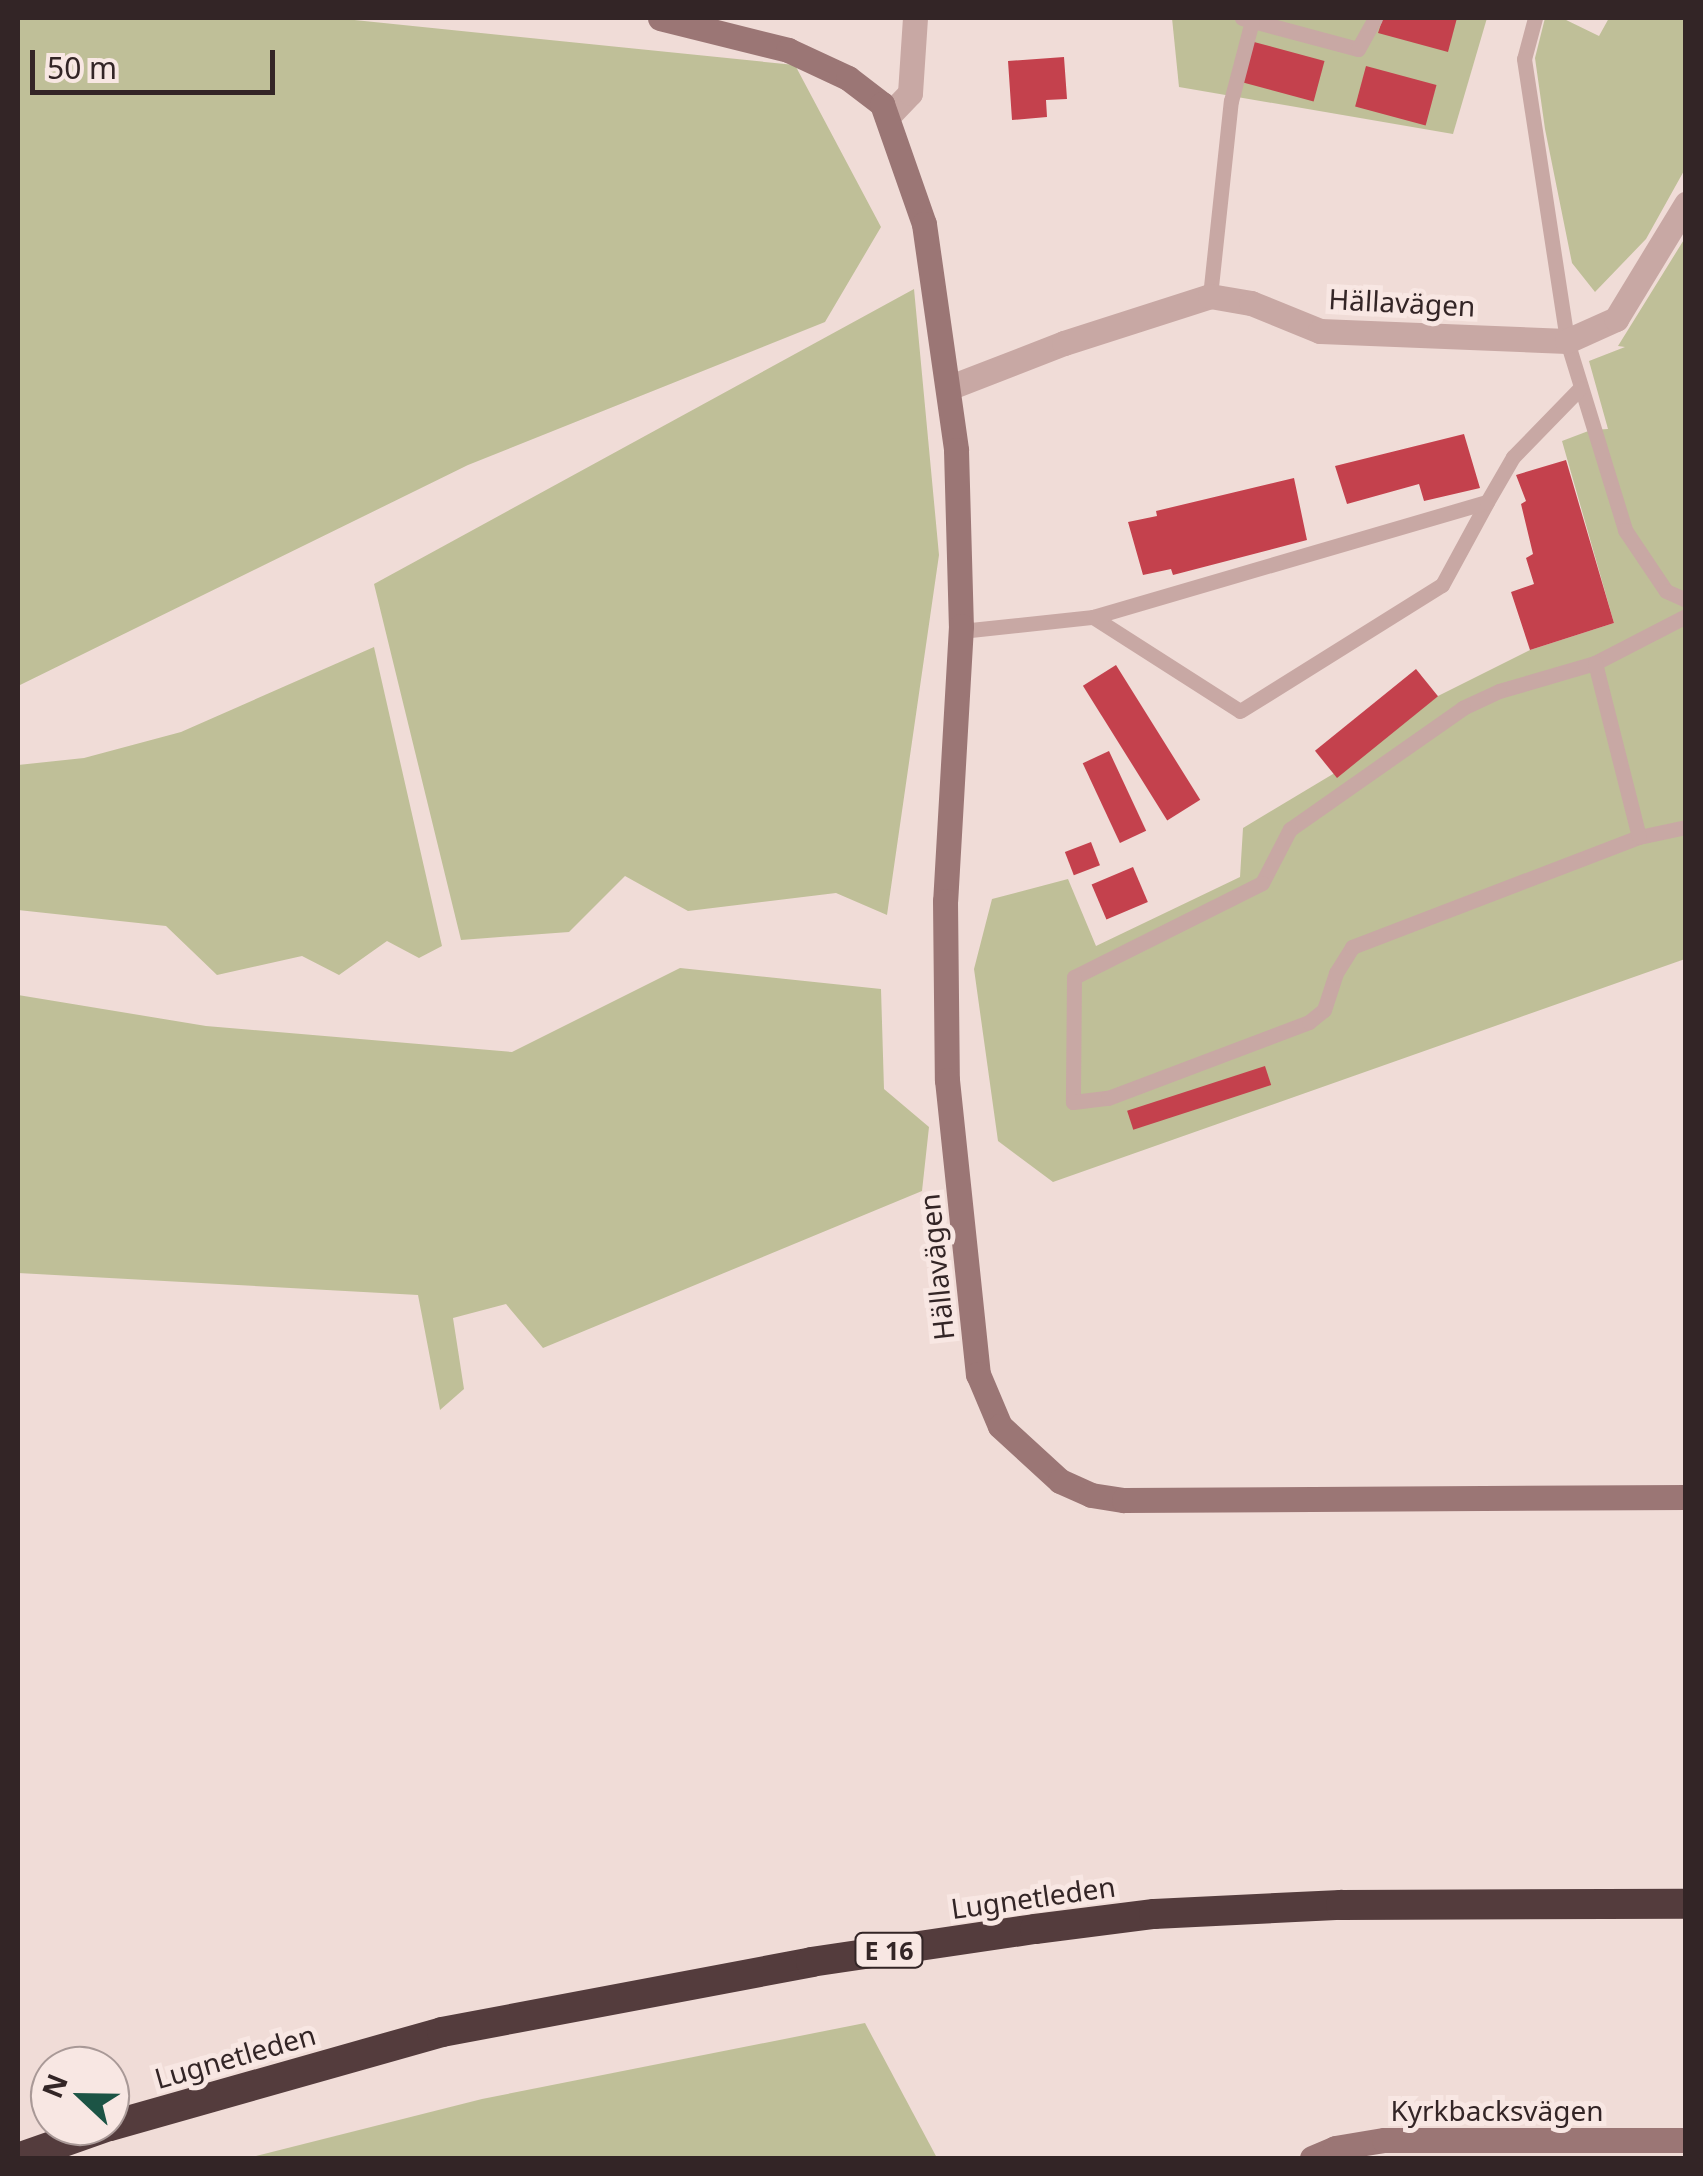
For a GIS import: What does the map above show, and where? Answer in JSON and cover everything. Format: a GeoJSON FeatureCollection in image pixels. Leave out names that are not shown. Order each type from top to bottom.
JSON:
{"type":"FeatureCollection","features":[{"type":"Feature","properties":{"kind":"highway","name":"Lugnetleden"},"geometry":{"type":"LineString","coordinates":[[130,2120],[442,2032],[811,1962],[1017,1932],[1154,1914],[1341,1904],[1686,1904]]}},
{"type":"Feature","properties":{"kind":"highway","name":"Lugnetleden"},"geometry":{"type":"LineString","coordinates":[[18,2158],[52,2146]]}},
{"type":"Feature","properties":{"kind":"street"},"geometry":{"type":"LineString","coordinates":[[660,18],[788,50],[848,78],[889,114],[910,93],[915,18]]}},
{"type":"Feature","properties":{"kind":"street","name":"Hällavägen"},"geometry":{"type":"LineString","coordinates":[[889,114],[924,224],[956,450],[961,632],[946,901],[946,1080],[978,1374],[1000,1426],[1060,1481],[1090,1494],[1124,1500],[1686,1497]]}},
{"type":"Feature","properties":{"kind":"street","name":"Hällavägen"},"geometry":{"type":"LineString","coordinates":[[1210,296],[1252,304],[1320,331],[1567,341],[1616,318],[1686,204]]}},
{"type":"Feature","properties":{"kind":"street"},"geometry":{"type":"LineString","coordinates":[[948,388],[1064,343],[1210,296]]}},
{"type":"Feature","properties":{"kind":"street","name":"Kyrkbacksvägen"},"geometry":{"type":"LineString","coordinates":[[1312,2158],[1336,2148],[1384,2140],[1686,2140]]}},
{"type":"Feature","properties":{"kind":"lane"},"geometry":{"type":"LineString","coordinates":[[1210,296],[1231,100],[1247,19],[1358,49],[1375,18]]}},
{"type":"Feature","properties":{"kind":"lane"},"geometry":{"type":"LineString","coordinates":[[1535,18],[1524,59],[1567,341],[1626,530],[1666,590],[1686,600]]}},
{"type":"Feature","properties":{"kind":"lane"},"geometry":{"type":"LineString","coordinates":[[1093,617],[1240,711],[1442,586],[1512,458],[1580,388]]}},
{"type":"Feature","properties":{"kind":"lane"},"geometry":{"type":"LineString","coordinates":[[961,632],[1093,617],[1487,502]]}},
{"type":"Feature","properties":{"kind":"lane"},"geometry":{"type":"LineString","coordinates":[[1686,616],[1595,663],[1500,691],[1462,708],[1290,828],[1262,883],[1074,977],[1074,1102],[1108,1098],[1309,1022],[1324,1010],[1336,973],[1352,947],[1638,837],[1686,827]]}},
{"type":"Feature","properties":{"kind":"lane"},"geometry":{"type":"LineString","coordinates":[[1595,663],[1638,837]]}},
{"type":"Feature","properties":{"kind":"green space"},"geometry":{"type":"Polygon","coordinates":[[[18,18],[335,18],[795,65],[881,227],[825,322],[468,465],[18,686],[18,18]]]}},
{"type":"Feature","properties":{"kind":"green space"},"geometry":{"type":"Polygon","coordinates":[[[1172,18],[1487,18],[1453,134],[1179,87],[1172,18]]]}},
{"type":"Feature","properties":{"kind":"green space"},"geometry":{"type":"Polygon","coordinates":[[[1545,18],[1562,18],[1599,36],[1609,18],[1685,18],[1685,169],[1646,239],[1595,292],[1572,263],[1545,129],[1535,58],[1545,18]]]}},
{"type":"Feature","properties":{"kind":"green space"},"geometry":{"type":"Polygon","coordinates":[[[1685,238],[1685,959],[1053,1182],[998,1141],[974,969],[992,899],[1068,879],[1096,946],[1240,877],[1243,828],[1333,774],[1438,696],[1530,650],[1614,623],[1562,441],[1591,430],[1608,429],[1589,361],[1625,347],[1618,346],[1685,238]]]}},
{"type":"Feature","properties":{"kind":"green space"},"geometry":{"type":"Polygon","coordinates":[[[914,289],[939,555],[887,915],[836,893],[688,911],[625,876],[569,932],[461,940],[374,584],[914,289]]]}},
{"type":"Feature","properties":{"kind":"green space"},"geometry":{"type":"Polygon","coordinates":[[[374,647],[442,946],[419,958],[387,941],[339,975],[302,956],[217,975],[166,926],[18,910],[18,765],[84,758],[181,732],[374,647]]]}},
{"type":"Feature","properties":{"kind":"green space"},"geometry":{"type":"Polygon","coordinates":[[[680,968],[881,989],[884,1089],[929,1127],[922,1191],[543,1348],[506,1304],[453,1318],[464,1389],[440,1410],[418,1295],[18,1273],[18,995],[206,1026],[512,1052],[680,968]]]}},
{"type":"Feature","properties":{"kind":"green space"},"geometry":{"type":"Polygon","coordinates":[[[865,2023],[937,2158],[248,2158],[482,2099],[865,2023]]]}},
{"type":"Feature","properties":{"kind":"building"},"geometry":{"type":"Polygon","coordinates":[[[1383,18],[1457,18],[1448,52],[1378,33],[1383,18]]]}},
{"type":"Feature","properties":{"kind":"building"},"geometry":{"type":"Polygon","coordinates":[[[1254,42],[1325,61],[1314,101],[1243,83],[1254,42]]]}},
{"type":"Feature","properties":{"kind":"building"},"geometry":{"type":"Polygon","coordinates":[[[1064,57],[1067,99],[1046,100],[1047,117],[1012,120],[1008,61],[1064,57]]]}},
{"type":"Feature","properties":{"kind":"building"},"geometry":{"type":"Polygon","coordinates":[[[1366,66],[1437,85],[1426,125],[1355,107],[1366,66]]]}},
{"type":"Feature","properties":{"kind":"building"},"geometry":{"type":"Polygon","coordinates":[[[1464,434],[1480,488],[1424,501],[1419,484],[1347,504],[1335,466],[1464,434]]]}},
{"type":"Feature","properties":{"kind":"building"},"geometry":{"type":"Polygon","coordinates":[[[1566,460],[1614,623],[1530,650],[1511,592],[1534,584],[1526,558],[1533,554],[1521,504],[1526,501],[1516,475],[1566,460]]]}},
{"type":"Feature","properties":{"kind":"building"},"geometry":{"type":"Polygon","coordinates":[[[1294,478],[1307,540],[1173,575],[1171,569],[1143,575],[1128,522],[1157,516],[1156,511],[1294,478]]]}},
{"type":"Feature","properties":{"kind":"building"},"geometry":{"type":"Polygon","coordinates":[[[1116,665],[1200,800],[1167,821],[1083,686],[1116,665]]]}},
{"type":"Feature","properties":{"kind":"building"},"geometry":{"type":"Polygon","coordinates":[[[1416,669],[1438,696],[1337,778],[1315,751],[1416,669]]]}},
{"type":"Feature","properties":{"kind":"building"},"geometry":{"type":"Polygon","coordinates":[[[1109,751],[1146,831],[1120,843],[1083,763],[1109,751]]]}},
{"type":"Feature","properties":{"kind":"building"},"geometry":{"type":"Polygon","coordinates":[[[1091,842],[1100,865],[1074,875],[1065,852],[1091,842]]]}},
{"type":"Feature","properties":{"kind":"building"},"geometry":{"type":"Polygon","coordinates":[[[1133,867],[1148,902],[1106,920],[1092,885],[1133,867]]]}},
{"type":"Feature","properties":{"kind":"building"},"geometry":{"type":"Polygon","coordinates":[[[1265,1066],[1271,1085],[1133,1130],[1127,1111],[1265,1066]]]}}]}
